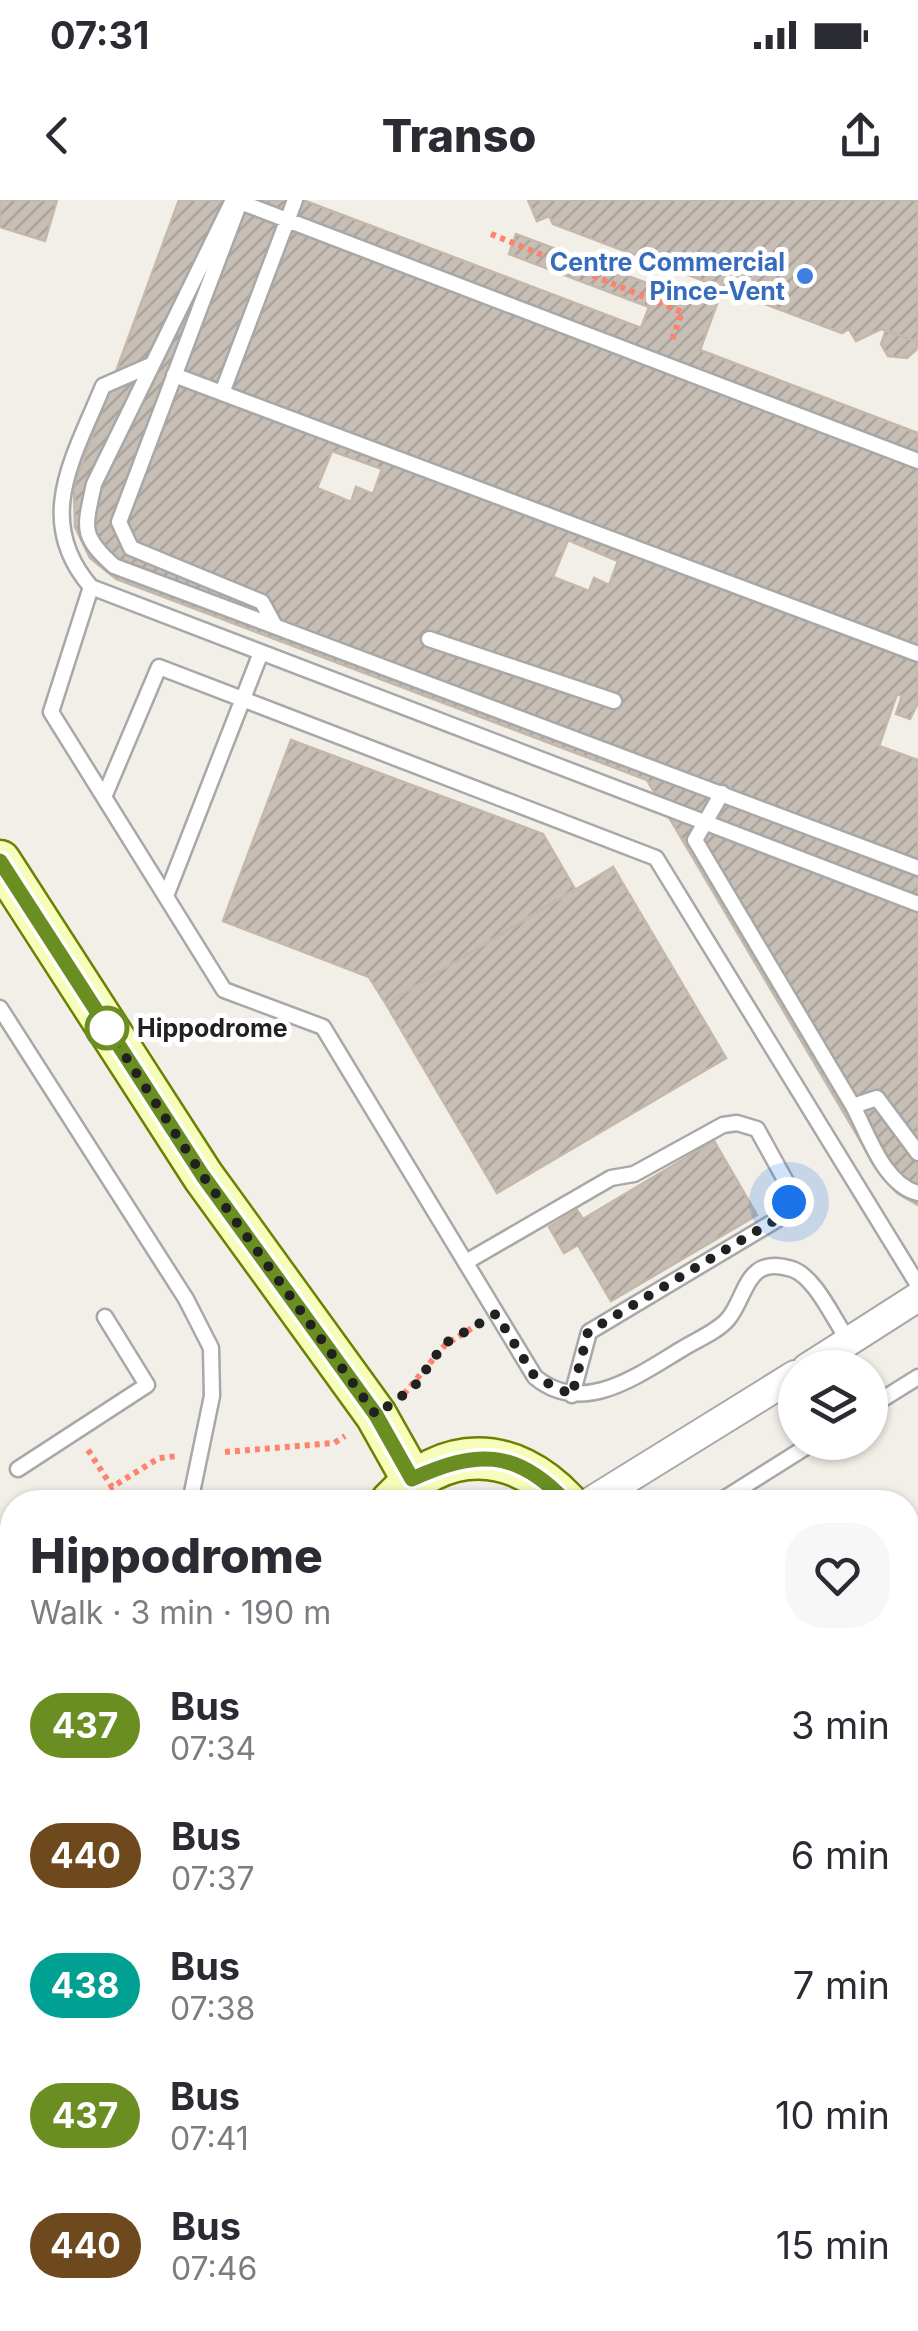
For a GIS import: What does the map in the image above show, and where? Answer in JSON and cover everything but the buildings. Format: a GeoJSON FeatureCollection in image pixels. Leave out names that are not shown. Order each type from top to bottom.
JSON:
{"type":"FeatureCollection","features":[{"type":"Feature","properties":{"kind":"main road"},"geometry":{"type":"LineString","coordinates":[[0,861],[203,1176],[376,1415],[401,1490]]}},
{"type":"Feature","properties":{"kind":"main road"},"geometry":{"type":"LineString","coordinates":[[403,1490],[454,1460],[501,1460],[544,1478],[555,1490]]}},
{"type":"Feature","properties":{"kind":"street"},"geometry":{"type":"LineString","coordinates":[[835,1350],[918,1297]]}},
{"type":"Feature","properties":{"kind":"street"},"geometry":{"type":"LineString","coordinates":[[609,1490],[778,1386]]}},
{"type":"Feature","properties":{"kind":"lane"},"geometry":{"type":"LineString","coordinates":[[233,200],[94,484],[84,529],[94,548],[114,566],[918,868]]}},
{"type":"Feature","properties":{"kind":"lane"},"geometry":{"type":"LineString","coordinates":[[222,393],[295,200]]}},
{"type":"Feature","properties":{"kind":"lane"},"geometry":{"type":"LineString","coordinates":[[274,624],[262,602],[131,548],[120,522],[240,202],[918,460]]}},
{"type":"Feature","properties":{"kind":"lane"},"geometry":{"type":"LineString","coordinates":[[152,366],[103,386],[68,472],[60,531],[70,562],[91,587],[260,655],[918,904]]}},
{"type":"Feature","properties":{"kind":"lane"},"geometry":{"type":"LineString","coordinates":[[174,375],[918,654]]}},
{"type":"Feature","properties":{"kind":"lane"},"geometry":{"type":"LineString","coordinates":[[91,587],[51,712],[224,990],[323,1027],[535,1377],[572,1395],[618,1385],[720,1326],[730,1316],[748,1279],[771,1268],[794,1270],[806,1278],[849,1341]]}},
{"type":"Feature","properties":{"kind":"lane"},"geometry":{"type":"LineString","coordinates":[[429,639],[614,701]]}},
{"type":"Feature","properties":{"kind":"lane"},"geometry":{"type":"LineString","coordinates":[[166,896],[260,655]]}},
{"type":"Feature","properties":{"kind":"lane"},"geometry":{"type":"LineString","coordinates":[[104,797],[160,667],[656,858],[918,1285]]}},
{"type":"Feature","properties":{"kind":"lane"},"geometry":{"type":"LineString","coordinates":[[722,793],[694,840],[853,1106],[884,1166],[908,1191],[918,1193]]}},
{"type":"Feature","properties":{"kind":"lane"},"geometry":{"type":"LineString","coordinates":[[0,1008],[186,1298],[212,1348],[212,1396],[192,1490]]}},
{"type":"Feature","properties":{"kind":"lane"},"geometry":{"type":"LineString","coordinates":[[853,1106],[877,1098],[918,1153]]}},
{"type":"Feature","properties":{"kind":"lane"},"geometry":{"type":"LineString","coordinates":[[466,1262],[611,1178],[634,1174],[723,1125],[737,1123],[756,1129],[789,1187],[782,1216],[588,1332],[572,1395]]}},
{"type":"Feature","properties":{"kind":"lane"},"geometry":{"type":"LineString","coordinates":[[18,1469],[147,1385],[105,1317]]}},
{"type":"Feature","properties":{"kind":"lane"},"geometry":{"type":"LineString","coordinates":[[888,1396],[918,1377]]}},
{"type":"Feature","properties":{"kind":"lane"},"geometry":{"type":"LineString","coordinates":[[738,1490],[786,1460]]}},
{"type":"Feature","properties":{"kind":"path"},"geometry":{"type":"LineString","coordinates":[[491,234],[682,312],[663,364]]}},
{"type":"Feature","properties":{"kind":"path"},"geometry":{"type":"LineString","coordinates":[[75,1432],[112,1487],[159,1458],[334,1443],[414,1387],[444,1344],[496,1314]]}},
{"type":"Feature","properties":{"kind":"bus line","name":"437"},"geometry":{"type":"LineString","coordinates":[[0,861],[203,1176],[376,1415],[412,1479],[454,1460],[501,1460],[544,1478],[555,1490]]}},
{"type":"Feature","properties":{"kind":"place","name":"Centre Commercial Pince-Vent"},"geometry":{"type":"Point","coordinates":[805,276]}},
{"type":"Feature","properties":{"kind":"place","name":"Hippodrome"},"geometry":{"type":"Point","coordinates":[107,1028]}},
{"type":"Feature","properties":{"kind":"route"},"geometry":{"type":"LineString","coordinates":[[107,1028],[203,1176],[376,1415],[414,1387],[444,1344],[496,1314],[535,1377],[553,1390],[572,1395],[588,1332],[782,1216],[789,1202]]}}]}
